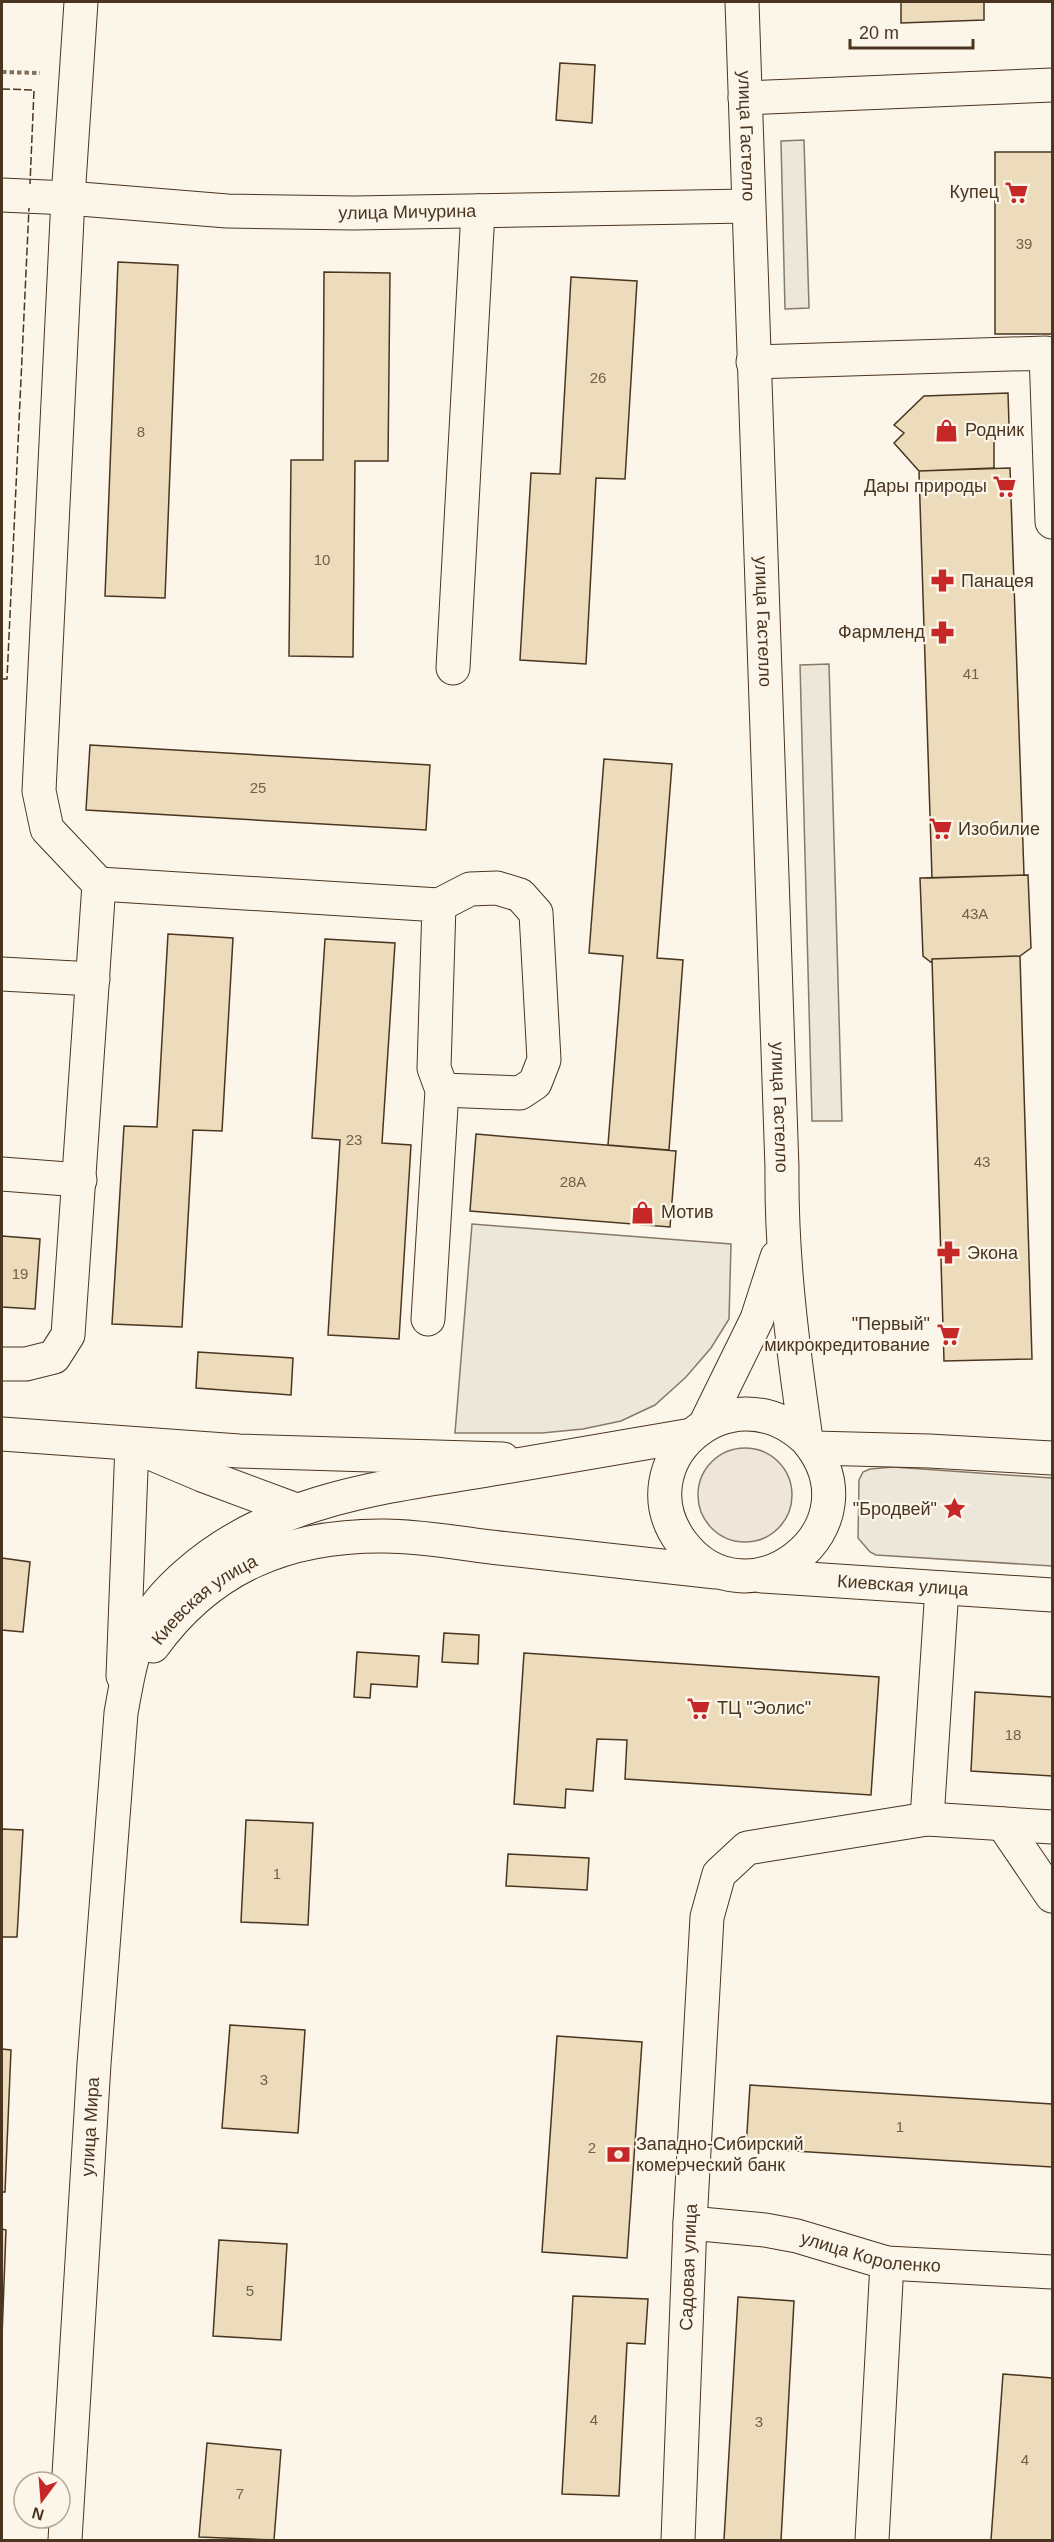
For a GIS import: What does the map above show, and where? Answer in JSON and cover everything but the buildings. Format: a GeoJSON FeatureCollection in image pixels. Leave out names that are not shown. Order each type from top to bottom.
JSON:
{"type":"FeatureCollection","features":[{"type":"Feature","properties":{"kind":"main road"},"geometry":{"type":"LineString","coordinates":[[81,2],[68,198],[39,791],[47,829],[99,884],[440,905],[470,889],[497,888],[520,895],[536,913],[544,1060],[535,1083],[520,1092],[442,1090]]}},
{"type":"Feature","properties":{"kind":"main road","name":"улица Гастелло"},"geometry":{"type":"LineString","coordinates":[[742,2],[747,206],[782,1168],[782,1240]]}},
{"type":"Feature","properties":{"kind":"main road"},"geometry":{"type":"LineString","coordinates":[[745,98],[1053,85]]}},
{"type":"Feature","properties":{"kind":"main road","name":"улица Мичурина"},"geometry":{"type":"LineString","coordinates":[[2,195],[226,211],[354,213],[747,206]]}},
{"type":"Feature","properties":{"kind":"main road"},"geometry":{"type":"LineString","coordinates":[[453,668],[478,211]]}},
{"type":"Feature","properties":{"kind":"main road"},"geometry":{"type":"LineString","coordinates":[[753,362],[1046,353],[1053,522]]}},
{"type":"Feature","properties":{"kind":"main road"},"geometry":{"type":"LineString","coordinates":[[2,1364],[26,1364],[54,1358],[68,1335],[99,884]]}},
{"type":"Feature","properties":{"kind":"main road"},"geometry":{"type":"LineString","coordinates":[[428,1319],[442,1090],[434,1068],[440,905]]}},
{"type":"Feature","properties":{"kind":"main road"},"geometry":{"type":"LineString","coordinates":[[2,974],[93,979]]}},
{"type":"Feature","properties":{"kind":"main road"},"geometry":{"type":"LineString","coordinates":[[2,1174],[80,1180]]}},
{"type":"Feature","properties":{"kind":"main road"},"geometry":{"type":"LineString","coordinates":[[698,1430],[757,1319],[782,1240]]}},
{"type":"Feature","properties":{"kind":"main road"},"geometry":{"type":"LineString","coordinates":[[782,1240],[790,1330],[810,1444],[825,1472],[826,1510],[817,1535],[801,1555],[779,1569],[740,1574],[701,1562],[682,1543],[675,1532],[666,1508],[667,1480],[670,1468],[682,1444],[698,1430],[727,1416],[751,1413],[786,1424],[810,1444],[1053,1458]]}},
{"type":"Feature","properties":{"kind":"main road","name":"Киевская улица"},"geometry":{"type":"LineString","coordinates":[[121,1713],[130,1664],[149,1616],[169,1590],[213,1553],[247,1533],[296,1510],[360,1492],[546,1460],[698,1430]]}},
{"type":"Feature","properties":{"kind":"main road","name":"Киевская улица"},"geometry":{"type":"LineString","coordinates":[[2,1434],[239,1451],[546,1460]]}},
{"type":"Feature","properties":{"kind":"main road"},"geometry":{"type":"LineString","coordinates":[[121,1713],[132,1444],[202,1475],[296,1510],[387,1536]]}},
{"type":"Feature","properties":{"kind":"main road","name":"Киевская улица"},"geometry":{"type":"LineString","coordinates":[[121,1713],[136,1676],[150,1650],[169,1624],[224,1577],[254,1560],[288,1546],[327,1538],[387,1536],[740,1574],[1053,1595]]}},
{"type":"Feature","properties":{"kind":"main road"},"geometry":{"type":"LineString","coordinates":[[927,1819],[942,1588]]}},
{"type":"Feature","properties":{"kind":"main road","name":"улица Мира"},"geometry":{"type":"LineString","coordinates":[[65,2541],[93,2064],[121,1713]]}},
{"type":"Feature","properties":{"kind":"main road","name":"Садовая улица"},"geometry":{"type":"LineString","coordinates":[[678,2541],[690,2223],[707,1917],[719,1874],[747,1848],[927,1819],[1053,1827]]}},
{"type":"Feature","properties":{"kind":"main road"},"geometry":{"type":"LineString","coordinates":[[1003,1824],[1053,1896]]}},
{"type":"Feature","properties":{"kind":"main road","name":"улица Короленко"},"geometry":{"type":"LineString","coordinates":[[690,2223],[765,2230],[797,2236],[887,2263],[1053,2272]]}},
{"type":"Feature","properties":{"kind":"main road"},"geometry":{"type":"LineString","coordinates":[[872,2541],[887,2263]]}},
{"type":"Feature","properties":{"kind":"shaded area"},"geometry":{"type":"Polygon","coordinates":[[[804,140],[809,308],[785,309],[781,141],[804,140]]]}},
{"type":"Feature","properties":{"kind":"shaded area"},"geometry":{"type":"Polygon","coordinates":[[[829,664],[842,1121],[812,1121],[800,665],[829,664]]]}},
{"type":"Feature","properties":{"kind":"shaded area"},"geometry":{"type":"Polygon","coordinates":[[[472,1224],[731,1244],[729,1319],[711,1348],[686,1377],[655,1405],[621,1421],[583,1429],[542,1433],[455,1433],[472,1224]]]}},
{"type":"Feature","properties":{"kind":"shaded area"},"geometry":{"type":"Polygon","coordinates":[[[745,1448],[763,1452],[778,1462],[788,1477],[792,1495],[788,1513],[778,1528],[763,1538],[745,1542],[727,1538],[712,1528],[702,1513],[698,1495],[702,1477],[712,1462],[727,1452],[745,1448]]]}},
{"type":"Feature","properties":{"kind":"shaded area","name":"\"Бродвей\""},"geometry":{"type":"Polygon","coordinates":[[[893,1467],[1052,1478],[1052,1566],[876,1555],[870,1552],[858,1538],[859,1480],[863,1472],[870,1469],[893,1467]]]}},
{"type":"Feature","properties":{"kind":"fence"},"geometry":{"type":"LineString","coordinates":[[2,89],[34,90],[30,184]]}},
{"type":"Feature","properties":{"kind":"fence"},"geometry":{"type":"LineString","coordinates":[[2,679],[7,679],[29,208]]}},
{"type":"Feature","properties":{"kind":"place","name":"Купец"},"geometry":{"type":"Point","coordinates":[1017,192]}},
{"type":"Feature","properties":{"kind":"place","name":"Родник"},"geometry":{"type":"Point","coordinates":[947,430]}},
{"type":"Feature","properties":{"kind":"place","name":"Дары природы"},"geometry":{"type":"Point","coordinates":[1005,486]}},
{"type":"Feature","properties":{"kind":"place","name":"Панацея"},"geometry":{"type":"Point","coordinates":[943,581]}},
{"type":"Feature","properties":{"kind":"place","name":"Фармленд"},"geometry":{"type":"Point","coordinates":[943,632]}},
{"type":"Feature","properties":{"kind":"place","name":"Изобилие"},"geometry":{"type":"Point","coordinates":[940,829]}},
{"type":"Feature","properties":{"kind":"place","name":"Мотив"},"geometry":{"type":"Point","coordinates":[643,1212]}},
{"type":"Feature","properties":{"kind":"place","name":"Экона"},"geometry":{"type":"Point","coordinates":[949,1253]}},
{"type":"Feature","properties":{"kind":"place","name":"\"Первый\" микрокредитование"},"geometry":{"type":"Point","coordinates":[948,1334]}},
{"type":"Feature","properties":{"kind":"place","name":"\"Бродвей\""},"geometry":{"type":"Point","coordinates":[955,1509]}},
{"type":"Feature","properties":{"kind":"place","name":"ТЦ \"Эолис\""},"geometry":{"type":"Point","coordinates":[699,1708]}},
{"type":"Feature","properties":{"kind":"place","name":"Западно-Сибирский комерческий банк"},"geometry":{"type":"Point","coordinates":[618,2154]}}]}
